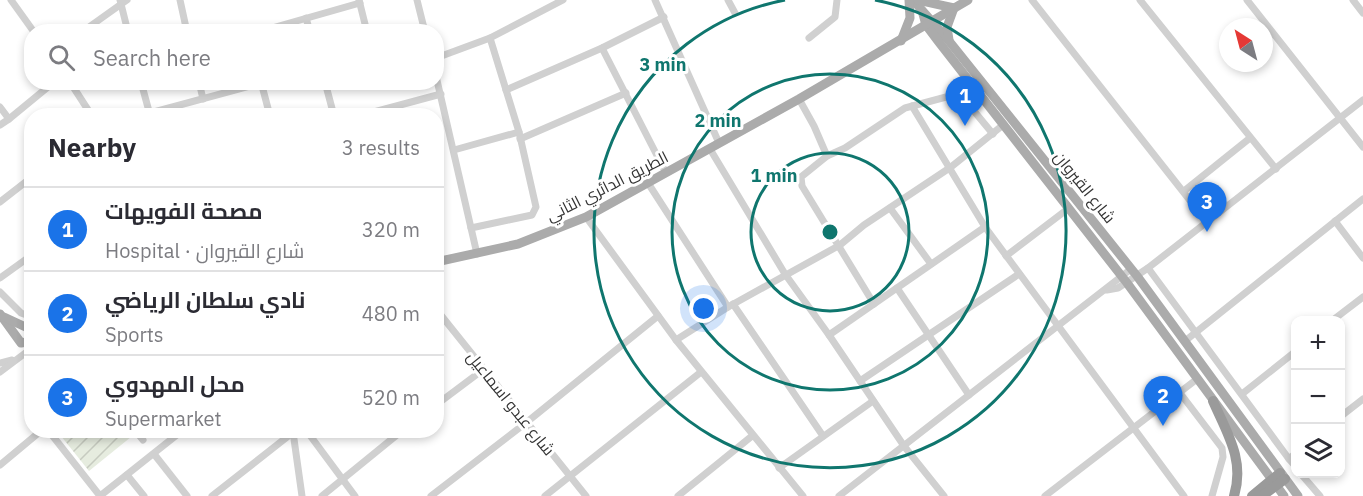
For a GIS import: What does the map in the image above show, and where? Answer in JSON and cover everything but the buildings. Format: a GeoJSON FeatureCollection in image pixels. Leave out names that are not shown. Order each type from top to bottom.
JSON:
{"type":"FeatureCollection","features":[{"type":"Feature","properties":{"kind":"highway"},"geometry":{"type":"LineString","coordinates":[[1213,401],[1236,453],[1239,469],[1234,496]]}},
{"type":"Feature","properties":{"kind":"highway"},"geometry":{"type":"LineString","coordinates":[[1252,496],[1278,479]]}},
{"type":"Feature","properties":{"kind":"highway"},"geometry":{"type":"LineString","coordinates":[[1262,496],[1278,479]]}},
{"type":"Feature","properties":{"kind":"main road"},"geometry":{"type":"LineString","coordinates":[[911,0],[929,23],[938,41],[1125,279],[1213,401],[1278,479],[1298,496]]}},
{"type":"Feature","properties":{"kind":"main road"},"geometry":{"type":"LineString","coordinates":[[900,41],[910,18],[911,0]]}},
{"type":"Feature","properties":{"kind":"main road"},"geometry":{"type":"LineString","coordinates":[[918,0],[954,8],[947,27],[949,41]]}},
{"type":"Feature","properties":{"kind":"main road","name":"الطريق الدائري الثاني"},"geometry":{"type":"LineString","coordinates":[[444,260],[518,244],[586,218],[799,99],[968,0]]}},
{"type":"Feature","properties":{"kind":"main road","name":"شارع القيروان"},"geometry":{"type":"LineString","coordinates":[[929,23],[949,41],[1134,273],[1226,399],[1278,479]]}},
{"type":"Feature","properties":{"kind":"main road"},"geometry":{"type":"LineString","coordinates":[[911,34],[938,41]]}},
{"type":"Feature","properties":{"kind":"main road"},"geometry":{"type":"LineString","coordinates":[[0,314],[24,326]]}},
{"type":"Feature","properties":{"kind":"main road"},"geometry":{"type":"LineString","coordinates":[[0,314],[24,342]]}},
{"type":"Feature","properties":{"kind":"main road"},"geometry":{"type":"LineString","coordinates":[[1278,479],[1284,496]]}},
{"type":"Feature","properties":{"kind":"street"},"geometry":{"type":"LineString","coordinates":[[11,0],[28,24]]}},
{"type":"Feature","properties":{"kind":"street"},"geometry":{"type":"LineString","coordinates":[[180,0],[185,24]]}},
{"type":"Feature","properties":{"kind":"street"},"geometry":{"type":"LineString","coordinates":[[417,0],[423,24]]}},
{"type":"Feature","properties":{"kind":"street"},"geometry":{"type":"LineString","coordinates":[[444,55],[490,38],[563,0]]}},
{"type":"Feature","properties":{"kind":"street"},"geometry":{"type":"LineString","coordinates":[[654,0],[664,17],[720,143]]}},
{"type":"Feature","properties":{"kind":"street"},"geometry":{"type":"LineString","coordinates":[[728,0],[735,13]]}},
{"type":"Feature","properties":{"kind":"street"},"geometry":{"type":"LineString","coordinates":[[809,38],[836,17],[837,0]]}},
{"type":"Feature","properties":{"kind":"street"},"geometry":{"type":"LineString","coordinates":[[1032,0],[1207,222]]}},
{"type":"Feature","properties":{"kind":"street"},"geometry":{"type":"LineString","coordinates":[[1140,0],[1276,169]]}},
{"type":"Feature","properties":{"kind":"street"},"geometry":{"type":"LineString","coordinates":[[1247,0],[1363,147]]}},
{"type":"Feature","properties":{"kind":"street"},"geometry":{"type":"LineString","coordinates":[[1353,0],[1362,8]]}},
{"type":"Feature","properties":{"kind":"street"},"geometry":{"type":"LineString","coordinates":[[93,24],[123,1],[127,24]]}},
{"type":"Feature","properties":{"kind":"street"},"geometry":{"type":"LineString","coordinates":[[285,24],[359,2],[365,24]]}},
{"type":"Feature","properties":{"kind":"street"},"geometry":{"type":"LineString","coordinates":[[506,90],[602,48],[664,17]]}},
{"type":"Feature","properties":{"kind":"street"},"geometry":{"type":"LineString","coordinates":[[306,18],[308,24]]}},
{"type":"Feature","properties":{"kind":"street"},"geometry":{"type":"LineString","coordinates":[[471,228],[535,213],[536,207],[519,136],[490,38]]}},
{"type":"Feature","properties":{"kind":"street"},"geometry":{"type":"LineString","coordinates":[[602,48],[666,173]]}},
{"type":"Feature","properties":{"kind":"street"},"geometry":{"type":"LineString","coordinates":[[874,304],[802,186],[801,177],[827,156],[845,148],[890,116],[912,106],[976,89]]}},
{"type":"Feature","properties":{"kind":"street"},"geometry":{"type":"LineString","coordinates":[[0,125],[44,90]]}},
{"type":"Feature","properties":{"kind":"street"},"geometry":{"type":"LineString","coordinates":[[75,90],[87,108]]}},
{"type":"Feature","properties":{"kind":"street"},"geometry":{"type":"LineString","coordinates":[[143,90],[148,108]]}},
{"type":"Feature","properties":{"kind":"street"},"geometry":{"type":"LineString","coordinates":[[201,90],[203,99]]}},
{"type":"Feature","properties":{"kind":"street"},"geometry":{"type":"LineString","coordinates":[[171,108],[236,90]]}},
{"type":"Feature","properties":{"kind":"street"},"geometry":{"type":"LineString","coordinates":[[263,90],[268,108]]}},
{"type":"Feature","properties":{"kind":"street"},"geometry":{"type":"LineString","coordinates":[[327,90],[332,108]]}},
{"type":"Feature","properties":{"kind":"street"},"geometry":{"type":"LineString","coordinates":[[440,90],[477,254]]}},
{"type":"Feature","properties":{"kind":"street"},"geometry":{"type":"LineString","coordinates":[[454,150],[519,136],[626,93]]}},
{"type":"Feature","properties":{"kind":"street"},"geometry":{"type":"LineString","coordinates":[[959,93],[993,134]]}},
{"type":"Feature","properties":{"kind":"street"},"geometry":{"type":"LineString","coordinates":[[389,108],[441,94]]}},
{"type":"Feature","properties":{"kind":"street"},"geometry":{"type":"LineString","coordinates":[[799,99],[827,156]]}},
{"type":"Feature","properties":{"kind":"street"},"geometry":{"type":"LineString","coordinates":[[839,496],[1058,326],[1107,290],[1134,273],[1148,268],[1363,100]]}},
{"type":"Feature","properties":{"kind":"street"},"geometry":{"type":"LineString","coordinates":[[0,106],[9,118]]}},
{"type":"Feature","properties":{"kind":"street"},"geometry":{"type":"LineString","coordinates":[[912,106],[951,167],[985,227],[1184,496]]}},
{"type":"Feature","properties":{"kind":"street"},"geometry":{"type":"LineString","coordinates":[[676,340],[730,305],[840,245],[951,167],[1003,125]]}},
{"type":"Feature","properties":{"kind":"street"},"geometry":{"type":"LineString","coordinates":[[1184,191],[1251,138]]}},
{"type":"Feature","properties":{"kind":"street"},"geometry":{"type":"LineString","coordinates":[[710,149],[785,274],[904,446],[944,496]]}},
{"type":"Feature","properties":{"kind":"street"},"geometry":{"type":"LineString","coordinates":[[0,200],[24,183]]}},
{"type":"Feature","properties":{"kind":"street"},"geometry":{"type":"LineString","coordinates":[[648,183],[730,305],[823,436]]}},
{"type":"Feature","properties":{"kind":"street"},"geometry":{"type":"LineString","coordinates":[[1185,341],[1363,199]]}},
{"type":"Feature","properties":{"kind":"street"},"geometry":{"type":"LineString","coordinates":[[890,208],[931,264]]}},
{"type":"Feature","properties":{"kind":"street"},"geometry":{"type":"LineString","coordinates":[[1006,256],[1069,208]]}},
{"type":"Feature","properties":{"kind":"street"},"geometry":{"type":"LineString","coordinates":[[586,218],[676,340],[803,496]]}},
{"type":"Feature","properties":{"kind":"street"},"geometry":{"type":"LineString","coordinates":[[1335,221],[1363,258]]}},
{"type":"Feature","properties":{"kind":"street"},"geometry":{"type":"LineString","coordinates":[[829,335],[985,227]]}},
{"type":"Feature","properties":{"kind":"street"},"geometry":{"type":"LineString","coordinates":[[0,278],[24,261]]}},
{"type":"Feature","properties":{"kind":"street"},"geometry":{"type":"LineString","coordinates":[[1148,268],[1291,461]]}},
{"type":"Feature","properties":{"kind":"street"},"geometry":{"type":"LineString","coordinates":[[860,381],[1019,274]]}},
{"type":"Feature","properties":{"kind":"street"},"geometry":{"type":"LineString","coordinates":[[897,288],[969,395]]}},
{"type":"Feature","properties":{"kind":"street"},"geometry":{"type":"LineString","coordinates":[[0,292],[24,314]]}},
{"type":"Feature","properties":{"kind":"street"},"geometry":{"type":"LineString","coordinates":[[1339,316],[1363,297]]}},
{"type":"Feature","properties":{"kind":"street"},"geometry":{"type":"LineString","coordinates":[[431,496],[658,316]]}},
{"type":"Feature","properties":{"kind":"street","name":"شارع عبدو اسماعيل"},"geometry":{"type":"LineString","coordinates":[[444,324],[484,369],[586,496]]}},
{"type":"Feature","properties":{"kind":"street"},"geometry":{"type":"LineString","coordinates":[[0,372],[24,351]]}},
{"type":"Feature","properties":{"kind":"street"},"geometry":{"type":"LineString","coordinates":[[1242,394],[1291,355]]}},
{"type":"Feature","properties":{"kind":"street"},"geometry":{"type":"LineString","coordinates":[[0,363],[15,360]]}},
{"type":"Feature","properties":{"kind":"street"},"geometry":{"type":"LineString","coordinates":[[444,399],[484,369]]}},
{"type":"Feature","properties":{"kind":"street"},"geometry":{"type":"LineString","coordinates":[[545,496],[701,372]]}},
{"type":"Feature","properties":{"kind":"street"},"geometry":{"type":"LineString","coordinates":[[1045,496],[1134,430],[1197,379]]}},
{"type":"Feature","properties":{"kind":"street"},"geometry":{"type":"LineString","coordinates":[[1180,393],[1222,448],[1223,457],[1212,496]]}},
{"type":"Feature","properties":{"kind":"street"},"geometry":{"type":"LineString","coordinates":[[1345,414],[1363,399]]}},
{"type":"Feature","properties":{"kind":"street"},"geometry":{"type":"LineString","coordinates":[[779,468],[873,401]]}},
{"type":"Feature","properties":{"kind":"street"},"geometry":{"type":"LineString","coordinates":[[678,496],[752,436]]}},
{"type":"Feature","properties":{"kind":"street"},"geometry":{"type":"LineString","coordinates":[[0,465],[32,438]]}},
{"type":"Feature","properties":{"kind":"street"},"geometry":{"type":"LineString","coordinates":[[54,438],[100,496],[173,438]]}},
{"type":"Feature","properties":{"kind":"street"},"geometry":{"type":"LineString","coordinates":[[212,496],[286,438]]}},
{"type":"Feature","properties":{"kind":"street"},"geometry":{"type":"LineString","coordinates":[[296,438],[302,496]]}},
{"type":"Feature","properties":{"kind":"street"},"geometry":{"type":"LineString","coordinates":[[312,438],[355,496]]}},
{"type":"Feature","properties":{"kind":"street"},"geometry":{"type":"LineString","coordinates":[[322,496],[394,438]]}},
{"type":"Feature","properties":{"kind":"street"},"geometry":{"type":"LineString","coordinates":[[154,453],[188,496]]}},
{"type":"Feature","properties":{"kind":"street"},"geometry":{"type":"LineString","coordinates":[[127,475],[144,496]]}},
{"type":"Feature","properties":{"kind":"street"},"geometry":{"type":"LineString","coordinates":[[1304,478],[1320,496]]}},
{"type":"Feature","properties":{"kind":"shaded area"},"geometry":{"type":"Polygon","coordinates":[[[63,438],[130,438],[89,471],[63,438]]]}},
{"type":"Feature","properties":{"kind":"place","name":"مصحة الفويهات"},"geometry":{"type":"Point","coordinates":[965,126]}},
{"type":"Feature","properties":{"kind":"place","name":"محل المهدوي"},"geometry":{"type":"Point","coordinates":[1207,232]}},
{"type":"Feature","properties":{"kind":"place","name":"نادي سلطان الرياضي"},"geometry":{"type":"Point","coordinates":[1163,426]}}]}
